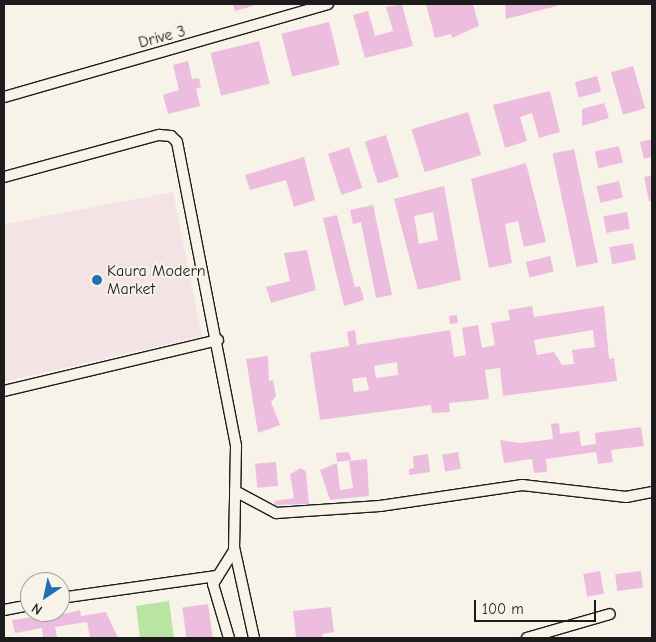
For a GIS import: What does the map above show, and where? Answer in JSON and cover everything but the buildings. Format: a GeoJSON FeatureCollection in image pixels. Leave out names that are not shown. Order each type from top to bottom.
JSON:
{"type":"FeatureCollection","features":[{"type":"Feature","properties":{"kind":"street","name":"Drive 3"},"geometry":{"type":"LineString","coordinates":[[4,97],[328,4]]}},
{"type":"Feature","properties":{"kind":"street"},"geometry":{"type":"LineString","coordinates":[[4,177],[159,135],[171,136],[179,152],[218,340],[236,446],[234,551],[254,638]]}},
{"type":"Feature","properties":{"kind":"street"},"geometry":{"type":"LineString","coordinates":[[4,391],[218,340]]}},
{"type":"Feature","properties":{"kind":"street"},"geometry":{"type":"LineString","coordinates":[[235,491],[276,514],[380,506],[522,485],[626,497],[652,492]]}},
{"type":"Feature","properties":{"kind":"street"},"geometry":{"type":"LineString","coordinates":[[229,638],[213,584],[216,576],[234,551]]}},
{"type":"Feature","properties":{"kind":"street"},"geometry":{"type":"LineString","coordinates":[[70,597],[216,576]]}},
{"type":"Feature","properties":{"kind":"street"},"geometry":{"type":"LineString","coordinates":[[4,610],[20,607]]}},
{"type":"Feature","properties":{"kind":"street"},"geometry":{"type":"LineString","coordinates":[[527,638],[610,614]]}},
{"type":"Feature","properties":{"kind":"shaded area","name":"Kaura Modern Market"},"geometry":{"type":"Polygon","coordinates":[[[173,192],[202,336],[4,382],[4,224],[173,192]]]}},
{"type":"Feature","properties":{"kind":"green space"},"geometry":{"type":"Polygon","coordinates":[[[169,601],[174,638],[140,638],[136,606],[169,601]]]}},
{"type":"Feature","properties":{"kind":"place","name":"Kaura Modern Market"},"geometry":{"type":"Point","coordinates":[97,280]}}]}
